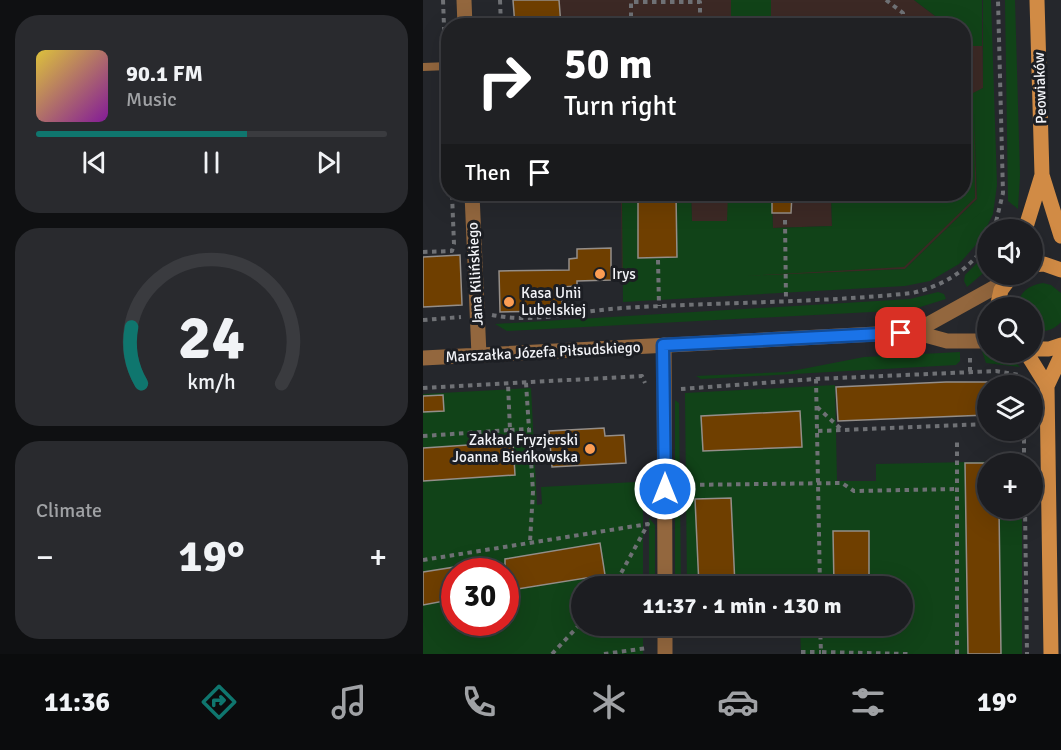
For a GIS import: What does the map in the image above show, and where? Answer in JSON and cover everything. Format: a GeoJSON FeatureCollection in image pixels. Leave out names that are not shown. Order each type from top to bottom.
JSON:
{"type":"FeatureCollection","features":[{"type":"Feature","properties":{"kind":"main road","name":"Peowiaków"},"geometry":{"type":"LineString","coordinates":[[1037,0],[1042,175],[1061,237]]}},
{"type":"Feature","properties":{"kind":"main road","name":"Peowiaków"},"geometry":{"type":"LineString","coordinates":[[1028,219],[1042,175]]}},
{"type":"Feature","properties":{"kind":"main road"},"geometry":{"type":"LineString","coordinates":[[1043,264],[1061,270]]}},
{"type":"Feature","properties":{"kind":"main road"},"geometry":{"type":"LineString","coordinates":[[1043,349],[1061,345]]}},
{"type":"Feature","properties":{"kind":"main road"},"geometry":{"type":"LineString","coordinates":[[1051,654],[1047,386],[1061,356]]}},
{"type":"Feature","properties":{"kind":"main road"},"geometry":{"type":"LineString","coordinates":[[1033,363],[1047,386]]}},
{"type":"Feature","properties":{"kind":"street"},"geometry":{"type":"LineString","coordinates":[[464,0],[465,18]]}},
{"type":"Feature","properties":{"kind":"street","name":"Jana Kilińskiego"},"geometry":{"type":"LineString","coordinates":[[472,201],[479,355]]}},
{"type":"Feature","properties":{"kind":"street","name":"Marszałka Józefa Piłsudskiego"},"geometry":{"type":"LineString","coordinates":[[914,332],[995,285]]}},
{"type":"Feature","properties":{"kind":"street","name":"Marszałka Józefa Piłsudskiego"},"geometry":{"type":"LineString","coordinates":[[423,358],[914,332],[948,341],[977,341]]}},
{"type":"Feature","properties":{"kind":"street"},"geometry":{"type":"LineString","coordinates":[[663,345],[665,576]]}},
{"type":"Feature","properties":{"kind":"street"},"geometry":{"type":"LineString","coordinates":[[665,636],[665,654]]}},
{"type":"Feature","properties":{"kind":"lane"},"geometry":{"type":"LineString","coordinates":[[423,67],[441,66]]}},
{"type":"Feature","properties":{"kind":"path"},"geometry":{"type":"LineString","coordinates":[[500,0],[501,18]]}},
{"type":"Feature","properties":{"kind":"path"},"geometry":{"type":"LineString","coordinates":[[886,0],[903,13],[903,18]]}},
{"type":"Feature","properties":{"kind":"path"},"geometry":{"type":"LineString","coordinates":[[997,219],[1003,193],[998,0]]}},
{"type":"Feature","properties":{"kind":"path"},"geometry":{"type":"LineString","coordinates":[[631,18],[631,2],[700,1],[700,18]]}},
{"type":"Feature","properties":{"kind":"path"},"geometry":{"type":"LineString","coordinates":[[423,252],[451,250],[454,244],[452,201]]}},
{"type":"Feature","properties":{"kind":"path"},"geometry":{"type":"LineString","coordinates":[[999,214],[1007,217]]}},
{"type":"Feature","properties":{"kind":"path"},"geometry":{"type":"LineString","coordinates":[[785,220],[786,300]]}},
{"type":"Feature","properties":{"kind":"path"},"geometry":{"type":"LineString","coordinates":[[489,315],[507,318],[562,317],[615,308],[912,293],[948,280],[969,265],[977,255]]}},
{"type":"Feature","properties":{"kind":"path"},"geometry":{"type":"LineString","coordinates":[[658,260],[659,306]]}},
{"type":"Feature","properties":{"kind":"path"},"geometry":{"type":"LineString","coordinates":[[948,280],[952,287]]}},
{"type":"Feature","properties":{"kind":"path"},"geometry":{"type":"LineString","coordinates":[[423,320],[464,317]]}},
{"type":"Feature","properties":{"kind":"path"},"geometry":{"type":"LineString","coordinates":[[969,351],[970,372]]}},
{"type":"Feature","properties":{"kind":"path"},"geometry":{"type":"LineString","coordinates":[[681,388],[970,372],[996,371],[1018,375]]}},
{"type":"Feature","properties":{"kind":"path"},"geometry":{"type":"LineString","coordinates":[[423,388],[642,376],[647,389]]}},
{"type":"Feature","properties":{"kind":"path"},"geometry":{"type":"LineString","coordinates":[[816,379],[820,576]]}},
{"type":"Feature","properties":{"kind":"path"},"geometry":{"type":"LineString","coordinates":[[526,382],[533,491],[530,542]]}},
{"type":"Feature","properties":{"kind":"path"},"geometry":{"type":"LineString","coordinates":[[508,384],[510,430]]}},
{"type":"Feature","properties":{"kind":"path"},"geometry":{"type":"LineString","coordinates":[[817,407],[842,430]]}},
{"type":"Feature","properties":{"kind":"path"},"geometry":{"type":"LineString","coordinates":[[818,431],[977,424]]}},
{"type":"Feature","properties":{"kind":"path"},"geometry":{"type":"LineString","coordinates":[[423,436],[529,429]]}},
{"type":"Feature","properties":{"kind":"path"},"geometry":{"type":"LineString","coordinates":[[957,442],[957,654]]}},
{"type":"Feature","properties":{"kind":"path"},"geometry":{"type":"LineString","coordinates":[[682,485],[842,483],[854,491],[957,489]]}},
{"type":"Feature","properties":{"kind":"path"},"geometry":{"type":"LineString","coordinates":[[1025,519],[1027,654]]}},
{"type":"Feature","properties":{"kind":"path"},"geometry":{"type":"LineString","coordinates":[[423,560],[648,525],[620,576]]}},
{"type":"Feature","properties":{"kind":"path"},"geometry":{"type":"LineString","coordinates":[[552,654],[571,634]]}},
{"type":"Feature","properties":{"kind":"path"},"geometry":{"type":"LineString","coordinates":[[820,636],[821,652]]}},
{"type":"Feature","properties":{"kind":"path"},"geometry":{"type":"LineString","coordinates":[[604,654],[647,648]]}},
{"type":"Feature","properties":{"kind":"path"},"geometry":{"type":"LineString","coordinates":[[801,652],[908,654]]}},
{"type":"Feature","properties":{"kind":"shaded area"},"geometry":{"type":"Polygon","coordinates":[[[513,0],[731,0],[731,18],[514,18],[513,0]]]}},
{"type":"Feature","properties":{"kind":"shaded area"},"geometry":{"type":"Polygon","coordinates":[[[771,0],[914,0],[938,18],[771,18],[771,0]]]}},
{"type":"Feature","properties":{"kind":"shaded area"},"geometry":{"type":"Polygon","coordinates":[[[982,0],[983,88],[973,94],[977,199],[905,269],[622,283],[621,202],[593,201],[676,201],[677,257],[638,258],[623,282],[962,201],[971,201],[975,198],[971,45],[982,46],[982,0]]]}},
{"type":"Feature","properties":{"kind":"shaded area"},"geometry":{"type":"Polygon","coordinates":[[[691,201],[728,201],[728,221],[692,221],[691,201]]]}},
{"type":"Feature","properties":{"kind":"shaded area"},"geometry":{"type":"Polygon","coordinates":[[[756,201],[831,201],[832,226],[773,228],[772,203],[756,203],[756,201]]]}},
{"type":"Feature","properties":{"kind":"green space"},"geometry":{"type":"Polygon","coordinates":[[[731,0],[771,0],[771,18],[731,18],[731,0]]]}},
{"type":"Feature","properties":{"kind":"green space"},"geometry":{"type":"Polygon","coordinates":[[[914,0],[982,0],[982,46],[971,46],[971,18],[938,18],[914,0]]]}},
{"type":"Feature","properties":{"kind":"green space"},"geometry":{"type":"Polygon","coordinates":[[[983,0],[991,0],[997,185],[991,219],[977,219],[977,244],[959,264],[930,281],[905,286],[623,302],[622,201],[638,201],[639,257],[676,257],[676,201],[691,201],[692,221],[727,221],[728,201],[772,203],[773,228],[832,226],[831,201],[971,201],[971,94],[983,88],[983,0]],[[974,113],[975,198],[904,267],[745,276],[905,269],[977,199],[974,113]]]}},
{"type":"Feature","properties":{"kind":"green space"},"geometry":{"type":"Polygon","coordinates":[[[1005,0],[1015,0],[1020,175],[1018,209],[1008,201],[1005,0]]]}},
{"type":"Feature","properties":{"kind":"green space"},"geometry":{"type":"Polygon","coordinates":[[[977,263],[977,278],[967,287],[964,281],[965,275],[977,263]]]}},
{"type":"Feature","properties":{"kind":"green space"},"geometry":{"type":"Polygon","coordinates":[[[1043,283],[1051,285],[1061,293],[1061,322],[1052,329],[1043,331],[1043,297],[1021,297],[1025,290],[1043,285],[1043,283]]]}},
{"type":"Feature","properties":{"kind":"green space"},"geometry":{"type":"Polygon","coordinates":[[[938,292],[944,294],[946,299],[914,309],[891,311],[507,331],[495,324],[910,299],[938,292]]]}},
{"type":"Feature","properties":{"kind":"green space"},"geometry":{"type":"Polygon","coordinates":[[[960,352],[960,361],[956,365],[701,379],[696,376],[787,372],[864,357],[960,352]]]}},
{"type":"Feature","properties":{"kind":"green space"},"geometry":{"type":"Polygon","coordinates":[[[986,363],[1016,363],[1020,367],[986,363]]]}},
{"type":"Feature","properties":{"kind":"green space"},"geometry":{"type":"Polygon","coordinates":[[[835,385],[837,481],[876,481],[876,464],[977,462],[977,519],[1022,519],[1022,654],[801,654],[800,636],[913,636],[913,576],[687,576],[685,393],[835,385]]]}},
{"type":"Feature","properties":{"kind":"green space"},"geometry":{"type":"Polygon","coordinates":[[[531,388],[537,505],[542,504],[541,487],[636,482],[636,500],[643,499],[643,576],[571,576],[571,636],[643,636],[643,654],[423,654],[423,394],[531,388]]]}},
{"type":"Feature","properties":{"kind":"green space"},"geometry":{"type":"Polygon","coordinates":[[[675,400],[679,403],[681,576],[675,576],[675,400]]]}},
{"type":"Feature","properties":{"kind":"green space"},"geometry":{"type":"Polygon","coordinates":[[[649,518],[655,525],[655,576],[649,576],[649,518]]]}},
{"type":"Feature","properties":{"kind":"building"},"geometry":{"type":"Polygon","coordinates":[[[513,0],[559,0],[560,18],[514,18],[513,0]]]}},
{"type":"Feature","properties":{"kind":"building"},"geometry":{"type":"Polygon","coordinates":[[[638,201],[676,201],[677,257],[638,258],[638,201]]]}},
{"type":"Feature","properties":{"kind":"building"},"geometry":{"type":"Polygon","coordinates":[[[772,201],[792,201],[791,213],[772,213],[772,201]]]}},
{"type":"Feature","properties":{"kind":"building"},"geometry":{"type":"Polygon","coordinates":[[[611,248],[611,280],[577,281],[577,286],[562,287],[562,311],[500,312],[499,271],[569,270],[569,259],[577,258],[577,249],[611,248]]]}},
{"type":"Feature","properties":{"kind":"building"},"geometry":{"type":"Polygon","coordinates":[[[460,255],[462,305],[423,307],[423,257],[460,255]]]}},
{"type":"Feature","properties":{"kind":"building"},"geometry":{"type":"Polygon","coordinates":[[[977,382],[977,415],[838,421],[836,387],[977,382]]]}},
{"type":"Feature","properties":{"kind":"building"},"geometry":{"type":"Polygon","coordinates":[[[443,395],[444,411],[423,412],[423,396],[443,395]]]}},
{"type":"Feature","properties":{"kind":"building"},"geometry":{"type":"Polygon","coordinates":[[[800,411],[802,447],[703,451],[701,416],[800,411]]]}},
{"type":"Feature","properties":{"kind":"building"},"geometry":{"type":"Polygon","coordinates":[[[604,428],[605,436],[624,435],[626,463],[552,467],[549,431],[604,428]]]}},
{"type":"Feature","properties":{"kind":"building"},"geometry":{"type":"Polygon","coordinates":[[[513,442],[515,475],[423,481],[423,448],[513,442]]]}},
{"type":"Feature","properties":{"kind":"building"},"geometry":{"type":"Polygon","coordinates":[[[965,463],[977,463],[977,519],[999,519],[1001,654],[968,654],[965,463]]]}},
{"type":"Feature","properties":{"kind":"building"},"geometry":{"type":"Polygon","coordinates":[[[731,498],[735,576],[699,576],[695,499],[731,498]]]}},
{"type":"Feature","properties":{"kind":"building"},"geometry":{"type":"Polygon","coordinates":[[[833,531],[869,531],[869,576],[834,576],[833,531]]]}},
{"type":"Feature","properties":{"kind":"building"},"geometry":{"type":"Polygon","coordinates":[[[600,543],[605,575],[571,576],[571,580],[519,589],[519,558],[511,558],[600,543]]]}},
{"type":"Feature","properties":{"kind":"building"},"geometry":{"type":"Polygon","coordinates":[[[441,569],[441,602],[423,605],[423,572],[441,569]]]}},
{"type":"Feature","properties":{"kind":"place","name":"Irys"},"geometry":{"type":"Point","coordinates":[600,274]}},
{"type":"Feature","properties":{"kind":"place","name":"Kasa Unii Lubelskiej"},"geometry":{"type":"Point","coordinates":[509,302]}},
{"type":"Feature","properties":{"kind":"place","name":"Zakład Fryzjerski Joanna Bieńkowska"},"geometry":{"type":"Point","coordinates":[590,449]}},
{"type":"Feature","properties":{"kind":"route"},"geometry":{"type":"LineString","coordinates":[[665,489],[663,345],[901,333]]}}]}
